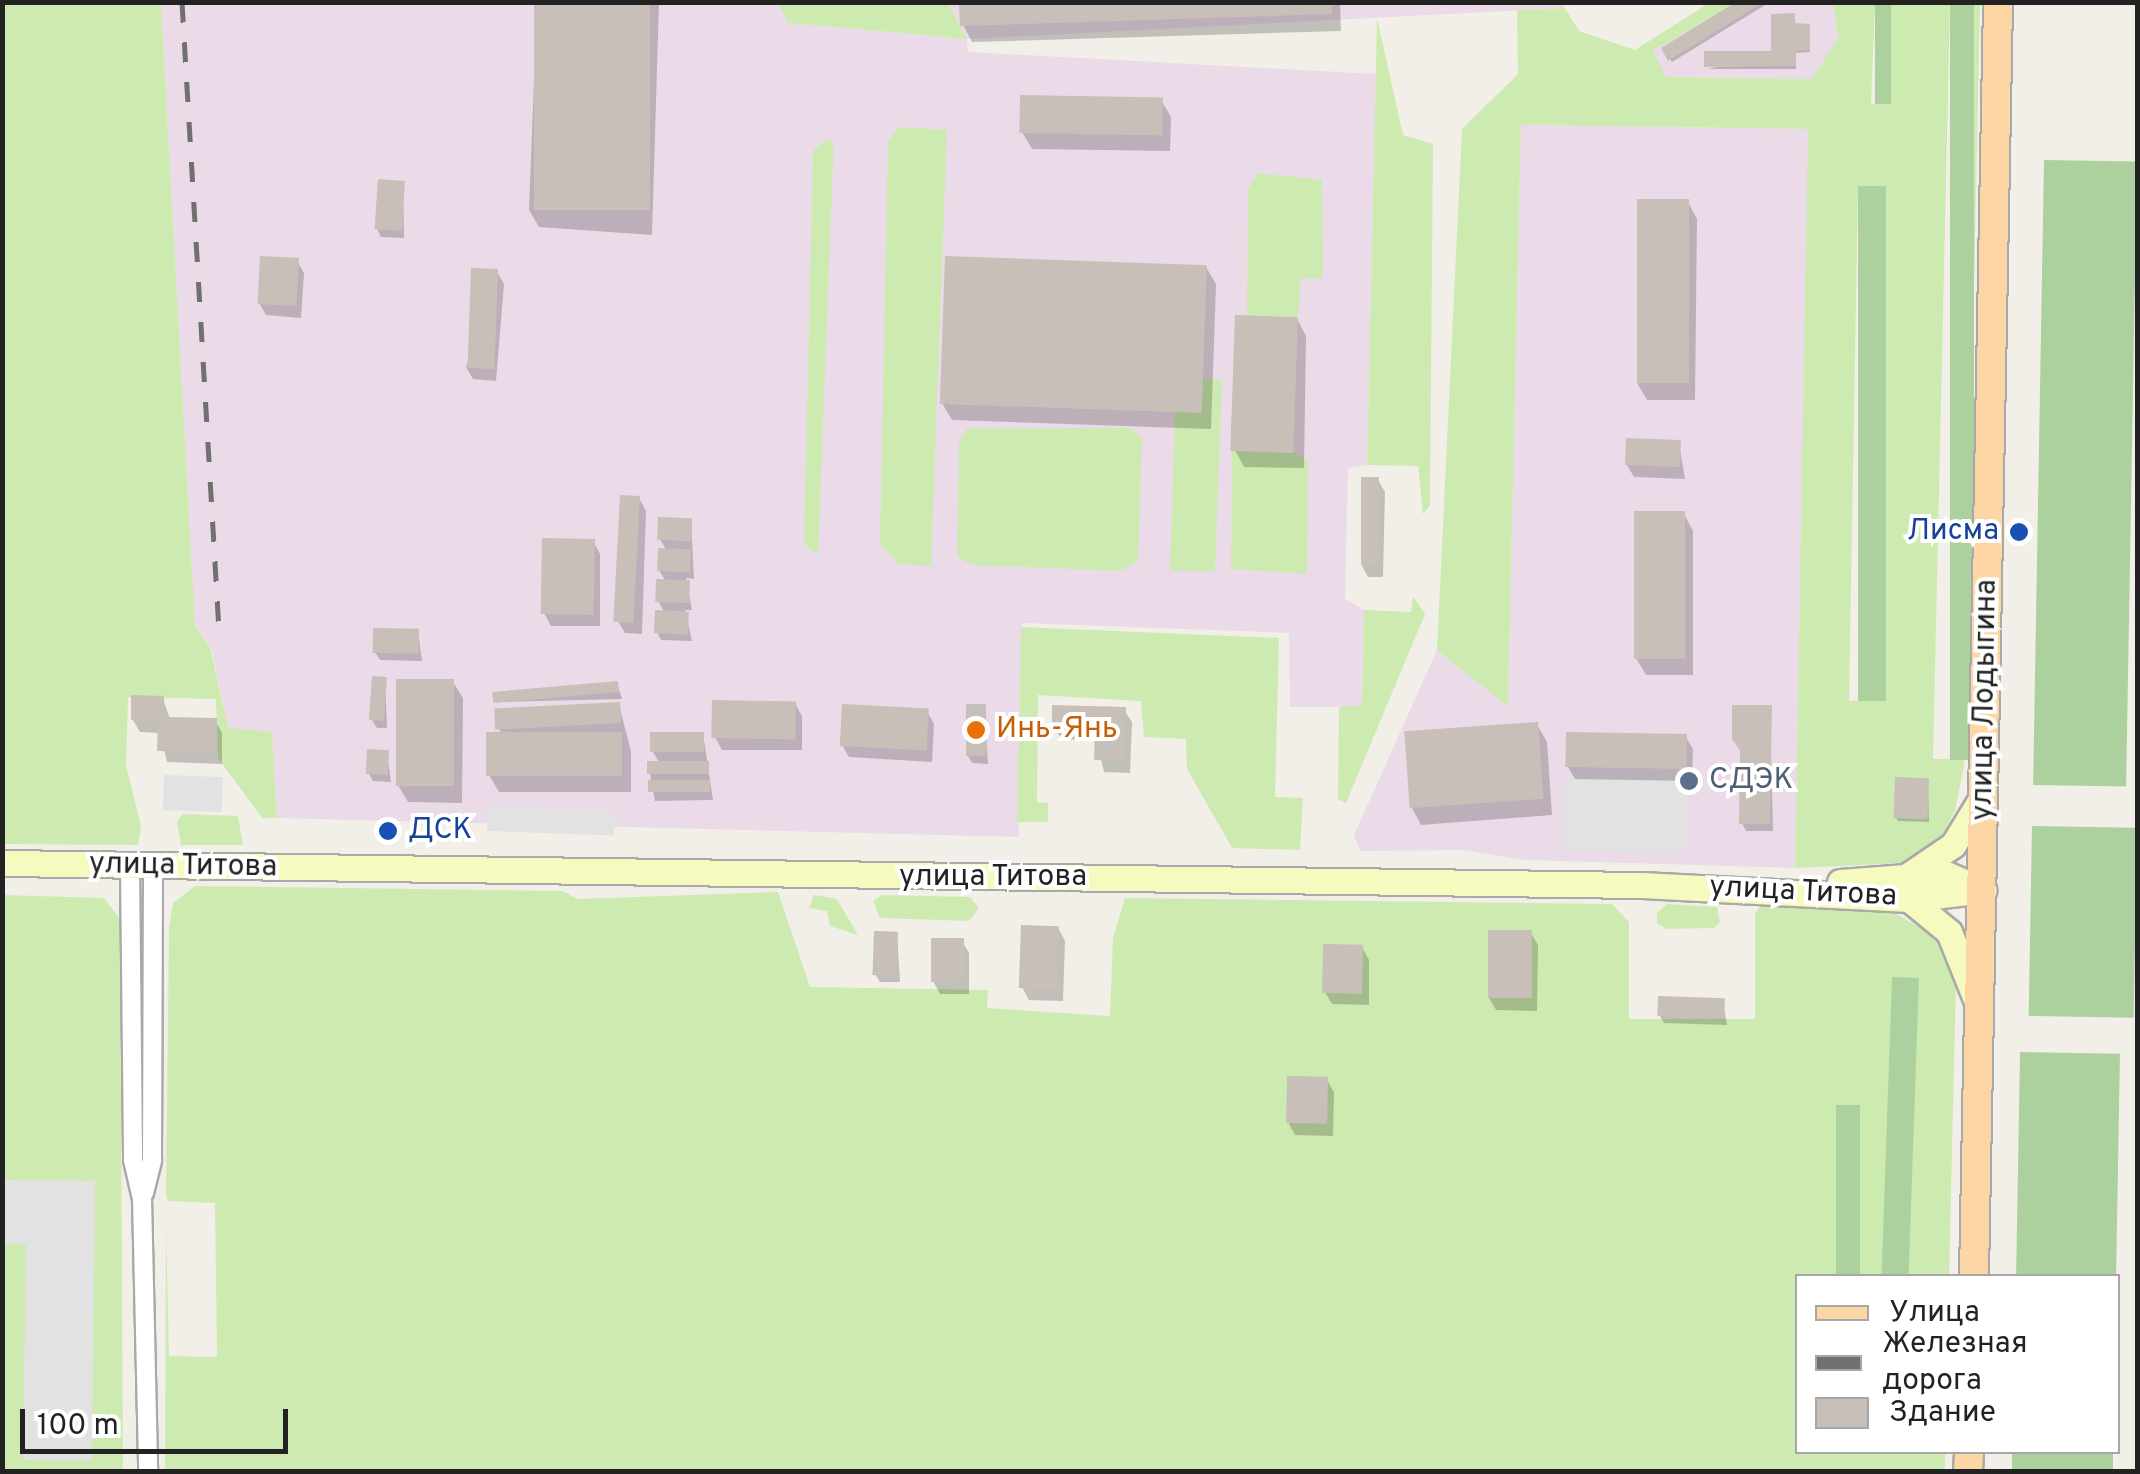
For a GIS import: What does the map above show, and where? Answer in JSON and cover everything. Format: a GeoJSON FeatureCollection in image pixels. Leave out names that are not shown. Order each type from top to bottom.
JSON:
{"type":"FeatureCollection","features":[{"type":"Feature","properties":{"kind":"main road","name":"улица Лодыгина"},"geometry":{"type":"LineString","coordinates":[[1974,1274],[1998,2]]}},
{"type":"Feature","properties":{"kind":"main road"},"geometry":{"type":"LineString","coordinates":[[1981,1016],[1949,932],[1909,887],[1954,846],[1984,793]]}},
{"type":"Feature","properties":{"kind":"main road","name":"улица Титова"},"geometry":{"type":"LineString","coordinates":[[2,863],[1982,890]]}},
{"type":"Feature","properties":{"kind":"street"},"geometry":{"type":"LineString","coordinates":[[142,866],[133,1160],[142,1198],[148,1472]]}},
{"type":"Feature","properties":{"kind":"shaded area"},"geometry":{"type":"Polygon","coordinates":[[[778,2],[788,23],[966,39],[948,3],[1562,2],[1565,8],[967,39],[968,52],[1376,74],[1367,465],[1348,468],[1345,599],[1364,610],[1362,707],[1290,707],[1289,633],[1022,623],[1019,837],[277,818],[272,732],[228,729],[212,650],[195,625],[161,3],[778,2]]]}},
{"type":"Feature","properties":{"kind":"shaded area"},"geometry":{"type":"Polygon","coordinates":[[[1735,3],[1833,3],[1838,38],[1813,79],[1666,77],[1652,51],[1735,3]]]}},
{"type":"Feature","properties":{"kind":"shaded area"},"geometry":{"type":"Polygon","coordinates":[[[1521,125],[1809,129],[1795,868],[1525,860],[1464,850],[1360,851],[1354,835],[1437,650],[1508,706],[1521,125]]]}},
{"type":"Feature","properties":{"kind":"shaded area"},"geometry":{"type":"Polygon","coordinates":[[[164,775],[223,777],[222,812],[163,810],[164,775]]]}},
{"type":"Feature","properties":{"kind":"shaded area"},"geometry":{"type":"Polygon","coordinates":[[[1565,777],[1687,777],[1687,851],[1565,851],[1565,777]]]}},
{"type":"Feature","properties":{"kind":"shaded area"},"geometry":{"type":"Polygon","coordinates":[[[488,806],[615,810],[614,835],[487,831],[488,806]]]}},
{"type":"Feature","properties":{"kind":"shaded area"},"geometry":{"type":"Polygon","coordinates":[[[3,1180],[95,1181],[92,1461],[23,1460],[26,1245],[3,1244],[3,1180]]]}},
{"type":"Feature","properties":{"kind":"green space"},"geometry":{"type":"Polygon","coordinates":[[[3,3],[161,3],[195,625],[211,650],[228,728],[272,732],[277,818],[262,818],[218,758],[216,699],[128,697],[126,765],[141,826],[138,845],[3,844],[3,3]]]}},
{"type":"Feature","properties":{"kind":"green space"},"geometry":{"type":"Polygon","coordinates":[[[778,3],[948,3],[967,39],[788,23],[778,3]]]}},
{"type":"Feature","properties":{"kind":"green space"},"geometry":{"type":"Polygon","coordinates":[[[1709,3],[1735,3],[1653,51],[1666,77],[1812,79],[1838,38],[1833,3],[1875,3],[1871,104],[1887,103],[1891,3],[1950,3],[1933,759],[1954,759],[1974,3],[1980,3],[1964,765],[1955,811],[1940,839],[1905,863],[1795,868],[1808,129],[1521,125],[1508,707],[1437,650],[1462,129],[1518,74],[1517,10],[1565,8],[1579,31],[1635,50],[1709,3]],[[1858,186],[1849,701],[1876,701],[1885,186],[1858,186]]]}},
{"type":"Feature","properties":{"kind":"green space"},"geometry":{"type":"Polygon","coordinates":[[[1875,3],[1891,3],[1891,104],[1875,104],[1875,3]]]}},
{"type":"Feature","properties":{"kind":"green space"},"geometry":{"type":"Polygon","coordinates":[[[1950,3],[1974,3],[1974,760],[1950,760],[1950,3]]]}},
{"type":"Feature","properties":{"kind":"green space"},"geometry":{"type":"Polygon","coordinates":[[[1377,18],[1403,135],[1433,144],[1430,505],[1423,514],[1418,466],[1367,465],[1377,18]]]}},
{"type":"Feature","properties":{"kind":"green space"},"geometry":{"type":"Polygon","coordinates":[[[899,127],[947,130],[931,566],[898,564],[880,544],[888,142],[899,127]]]}},
{"type":"Feature","properties":{"kind":"green space"},"geometry":{"type":"Polygon","coordinates":[[[825,140],[833,143],[833,164],[818,555],[804,544],[813,151],[825,140]]]}},
{"type":"Feature","properties":{"kind":"green space"},"geometry":{"type":"Polygon","coordinates":[[[2044,160],[2137,162],[2126,787],[2033,785],[2044,160]]]}},
{"type":"Feature","properties":{"kind":"green space"},"geometry":{"type":"Polygon","coordinates":[[[1258,173],[1322,180],[1323,278],[1301,279],[1298,317],[1247,316],[1248,189],[1258,173]]]}},
{"type":"Feature","properties":{"kind":"green space"},"geometry":{"type":"Polygon","coordinates":[[[1858,186],[1886,186],[1886,701],[1858,701],[1858,186]]]}},
{"type":"Feature","properties":{"kind":"green space"},"geometry":{"type":"Polygon","coordinates":[[[1203,378],[1222,380],[1215,571],[1170,571],[1175,412],[1202,412],[1203,378]]]}},
{"type":"Feature","properties":{"kind":"green space"},"geometry":{"type":"Polygon","coordinates":[[[967,428],[1130,428],[1142,438],[1138,562],[1119,571],[971,565],[957,556],[959,443],[967,428]]]}},
{"type":"Feature","properties":{"kind":"green space"},"geometry":{"type":"Polygon","coordinates":[[[1232,451],[1295,452],[1308,462],[1307,574],[1231,569],[1232,451]]]}},
{"type":"Feature","properties":{"kind":"green space"},"geometry":{"type":"Polygon","coordinates":[[[1413,596],[1425,614],[1346,803],[1338,799],[1339,707],[1362,706],[1364,610],[1411,612],[1413,596]]]}},
{"type":"Feature","properties":{"kind":"green space"},"geometry":{"type":"Polygon","coordinates":[[[1021,627],[1279,638],[1275,797],[1303,798],[1300,850],[1232,848],[1187,769],[1186,739],[1144,737],[1141,701],[1038,695],[1037,802],[1048,803],[1048,822],[1017,822],[1021,627]]]}},
{"type":"Feature","properties":{"kind":"green space"},"geometry":{"type":"Polygon","coordinates":[[[182,814],[238,816],[243,845],[181,845],[177,822],[182,814]]]}},
{"type":"Feature","properties":{"kind":"green space"},"geometry":{"type":"Polygon","coordinates":[[[2032,826],[2137,828],[2134,1018],[2029,1016],[2032,826]]]}},
{"type":"Feature","properties":{"kind":"green space"},"geometry":{"type":"Polygon","coordinates":[[[195,886],[563,891],[577,899],[778,892],[810,987],[988,990],[987,1008],[1110,1016],[1113,938],[1125,898],[1612,904],[1629,922],[1629,1019],[1755,1019],[1755,914],[1761,905],[1891,911],[1934,936],[1956,981],[1949,1274],[1795,1274],[1795,1454],[1945,1454],[1945,1471],[165,1472],[166,1225],[169,1356],[217,1357],[215,1203],[168,1201],[166,1195],[169,929],[173,903],[195,886]]]}},
{"type":"Feature","properties":{"kind":"green space"},"geometry":{"type":"Polygon","coordinates":[[[3,895],[104,898],[120,919],[123,1471],[3,1472],[3,895]]]}},
{"type":"Feature","properties":{"kind":"green space"},"geometry":{"type":"Polygon","coordinates":[[[814,895],[837,899],[858,935],[830,926],[827,911],[809,908],[814,895]]]}},
{"type":"Feature","properties":{"kind":"green space"},"geometry":{"type":"Polygon","coordinates":[[[882,895],[970,897],[979,908],[969,921],[880,918],[873,901],[882,895]]]}},
{"type":"Feature","properties":{"kind":"green space"},"geometry":{"type":"Polygon","coordinates":[[[1667,904],[1717,907],[1720,922],[1714,928],[1666,929],[1657,923],[1657,913],[1667,904]]]}},
{"type":"Feature","properties":{"kind":"green space"},"geometry":{"type":"Polygon","coordinates":[[[1892,977],[1919,978],[1909,1274],[1882,1274],[1892,977]]]}},
{"type":"Feature","properties":{"kind":"green space"},"geometry":{"type":"Polygon","coordinates":[[[2020,1052],[2120,1054],[2116,1274],[2016,1274],[2020,1052]]]}},
{"type":"Feature","properties":{"kind":"green space"},"geometry":{"type":"Polygon","coordinates":[[[1836,1105],[1860,1105],[1860,1274],[1836,1274],[1836,1105]]]}},
{"type":"Feature","properties":{"kind":"green space"},"geometry":{"type":"Polygon","coordinates":[[[2012,1454],[2113,1454],[2113,1471],[2012,1471],[2012,1454]]]}},
{"type":"Feature","properties":{"kind":"building"},"geometry":{"type":"Polygon","coordinates":[[[534,2],[650,2],[650,210],[534,210],[534,2]]]}},
{"type":"Feature","properties":{"kind":"building"},"geometry":{"type":"Polygon","coordinates":[[[959,2],[1332,2],[1332,14],[960,26],[959,2]]]}},
{"type":"Feature","properties":{"kind":"building"},"geometry":{"type":"Polygon","coordinates":[[[1736,2],[1764,2],[1668,61],[1661,48],[1736,2]]]}},
{"type":"Feature","properties":{"kind":"building"},"geometry":{"type":"Polygon","coordinates":[[[1795,13],[1795,23],[1810,24],[1810,50],[1796,51],[1796,66],[1704,67],[1704,51],[1771,51],[1771,14],[1795,13]]]}},
{"type":"Feature","properties":{"kind":"building"},"geometry":{"type":"Polygon","coordinates":[[[1020,95],[1163,97],[1162,135],[1019,133],[1020,95]]]}},
{"type":"Feature","properties":{"kind":"building"},"geometry":{"type":"Polygon","coordinates":[[[378,179],[405,181],[401,231],[375,229],[378,179]]]}},
{"type":"Feature","properties":{"kind":"building"},"geometry":{"type":"Polygon","coordinates":[[[1637,199],[1689,199],[1689,383],[1637,383],[1637,199]]]}},
{"type":"Feature","properties":{"kind":"building"},"geometry":{"type":"Polygon","coordinates":[[[260,256],[299,258],[296,306],[257,304],[260,256]]]}},
{"type":"Feature","properties":{"kind":"building"},"geometry":{"type":"Polygon","coordinates":[[[945,256],[1207,265],[1202,413],[940,404],[945,256]]]}},
{"type":"Feature","properties":{"kind":"building"},"geometry":{"type":"Polygon","coordinates":[[[471,268],[498,269],[494,369],[468,368],[471,268]]]}},
{"type":"Feature","properties":{"kind":"building"},"geometry":{"type":"Polygon","coordinates":[[[1235,315],[1298,317],[1293,453],[1230,451],[1235,315]]]}},
{"type":"Feature","properties":{"kind":"building"},"geometry":{"type":"Polygon","coordinates":[[[1626,438],[1681,440],[1680,467],[1625,465],[1626,438]]]}},
{"type":"Feature","properties":{"kind":"building"},"geometry":{"type":"Polygon","coordinates":[[[1361,477],[1379,477],[1379,565],[1361,565],[1361,477]]]}},
{"type":"Feature","properties":{"kind":"building"},"geometry":{"type":"Polygon","coordinates":[[[620,495],[640,496],[633,623],[613,622],[620,495]]]}},
{"type":"Feature","properties":{"kind":"building"},"geometry":{"type":"Polygon","coordinates":[[[1634,511],[1685,511],[1685,659],[1634,659],[1634,511]]]}},
{"type":"Feature","properties":{"kind":"building"},"geometry":{"type":"Polygon","coordinates":[[[658,517],[692,518],[691,541],[657,540],[658,517]]]}},
{"type":"Feature","properties":{"kind":"building"},"geometry":{"type":"Polygon","coordinates":[[[542,538],[595,539],[594,615],[541,614],[542,538]]]}},
{"type":"Feature","properties":{"kind":"building"},"geometry":{"type":"Polygon","coordinates":[[[658,548],[691,549],[690,572],[657,571],[658,548]]]}},
{"type":"Feature","properties":{"kind":"building"},"geometry":{"type":"Polygon","coordinates":[[[656,579],[690,580],[689,603],[655,602],[656,579]]]}},
{"type":"Feature","properties":{"kind":"building"},"geometry":{"type":"Polygon","coordinates":[[[655,610],[689,612],[688,635],[654,633],[655,610]]]}},
{"type":"Feature","properties":{"kind":"building"},"geometry":{"type":"Polygon","coordinates":[[[373,628],[419,629],[419,654],[373,653],[373,628]]]}},
{"type":"Feature","properties":{"kind":"building"},"geometry":{"type":"Polygon","coordinates":[[[372,676],[387,677],[384,721],[369,720],[372,676]]]}},
{"type":"Feature","properties":{"kind":"building"},"geometry":{"type":"Polygon","coordinates":[[[396,679],[454,679],[454,786],[396,786],[396,679]]]}},
{"type":"Feature","properties":{"kind":"building"},"geometry":{"type":"Polygon","coordinates":[[[618,681],[619,692],[493,703],[492,692],[618,681]]]}},
{"type":"Feature","properties":{"kind":"building"},"geometry":{"type":"Polygon","coordinates":[[[131,695],[164,696],[164,717],[217,718],[216,752],[157,751],[158,721],[131,720],[131,695]]]}},
{"type":"Feature","properties":{"kind":"building"},"geometry":{"type":"Polygon","coordinates":[[[712,700],[796,701],[795,739],[711,738],[712,700]]]}},
{"type":"Feature","properties":{"kind":"building"},"geometry":{"type":"Polygon","coordinates":[[[620,702],[621,723],[495,730],[494,709],[620,702]]]}},
{"type":"Feature","properties":{"kind":"building"},"geometry":{"type":"Polygon","coordinates":[[[842,704],[929,709],[927,750],[840,746],[842,704]]]}},
{"type":"Feature","properties":{"kind":"building","name":"Инь-Янь"},"geometry":{"type":"Polygon","coordinates":[[[966,704],[986,704],[986,756],[966,756],[966,704]]]}},
{"type":"Feature","properties":{"kind":"building"},"geometry":{"type":"Polygon","coordinates":[[[1052,705],[1126,707],[1124,761],[1094,760],[1095,729],[1052,727],[1052,705]]]}},
{"type":"Feature","properties":{"kind":"building"},"geometry":{"type":"Polygon","coordinates":[[[1732,705],[1772,705],[1770,824],[1739,824],[1740,751],[1732,739],[1732,705]]]}},
{"type":"Feature","properties":{"kind":"building"},"geometry":{"type":"Polygon","coordinates":[[[1538,722],[1543,799],[1410,808],[1404,731],[1538,722]]]}},
{"type":"Feature","properties":{"kind":"building"},"geometry":{"type":"Polygon","coordinates":[[[486,732],[622,732],[622,776],[486,776],[486,732]]]}},
{"type":"Feature","properties":{"kind":"building"},"geometry":{"type":"Polygon","coordinates":[[[650,732],[704,732],[704,752],[650,752],[650,732]]]}},
{"type":"Feature","properties":{"kind":"building"},"geometry":{"type":"Polygon","coordinates":[[[1566,732],[1687,734],[1686,769],[1565,767],[1566,732]]]}},
{"type":"Feature","properties":{"kind":"building"},"geometry":{"type":"Polygon","coordinates":[[[367,749],[389,750],[388,775],[366,774],[367,749]]]}},
{"type":"Feature","properties":{"kind":"building"},"geometry":{"type":"Polygon","coordinates":[[[647,761],[709,761],[709,774],[647,774],[647,761]]]}},
{"type":"Feature","properties":{"kind":"building"},"geometry":{"type":"Polygon","coordinates":[[[1895,777],[1929,778],[1928,819],[1894,818],[1895,777]]]}},
{"type":"Feature","properties":{"kind":"building"},"geometry":{"type":"Polygon","coordinates":[[[648,780],[710,780],[710,792],[648,792],[648,780]]]}},
{"type":"Feature","properties":{"kind":"building"},"geometry":{"type":"Polygon","coordinates":[[[1021,925],[1059,926],[1057,989],[1019,988],[1021,925]]]}},
{"type":"Feature","properties":{"kind":"building"},"geometry":{"type":"Polygon","coordinates":[[[1488,930],[1532,930],[1532,998],[1488,998],[1488,930]]]}},
{"type":"Feature","properties":{"kind":"building"},"geometry":{"type":"Polygon","coordinates":[[[874,931],[898,932],[896,976],[872,975],[874,931]]]}},
{"type":"Feature","properties":{"kind":"building"},"geometry":{"type":"Polygon","coordinates":[[[931,938],[964,938],[964,982],[931,982],[931,938]]]}},
{"type":"Feature","properties":{"kind":"building"},"geometry":{"type":"Polygon","coordinates":[[[1323,944],[1363,945],[1362,994],[1322,993],[1323,944]]]}},
{"type":"Feature","properties":{"kind":"building"},"geometry":{"type":"Polygon","coordinates":[[[1658,996],[1725,998],[1724,1018],[1657,1016],[1658,996]]]}},
{"type":"Feature","properties":{"kind":"building"},"geometry":{"type":"Polygon","coordinates":[[[1287,1076],[1328,1077],[1327,1124],[1286,1123],[1287,1076]]]}},
{"type":"Feature","properties":{"kind":"railway"},"geometry":{"type":"LineString","coordinates":[[182,2],[219,630]]}},
{"type":"Feature","properties":{"kind":"place","name":"Лисма"},"geometry":{"type":"Point","coordinates":[2019,532]}},
{"type":"Feature","properties":{"kind":"place","name":"Инь-Янь"},"geometry":{"type":"Point","coordinates":[976,730]}},
{"type":"Feature","properties":{"kind":"place","name":"СДЭК"},"geometry":{"type":"Point","coordinates":[1689,781]}},
{"type":"Feature","properties":{"kind":"place","name":"ДСК"},"geometry":{"type":"Point","coordinates":[388,831]}}]}
